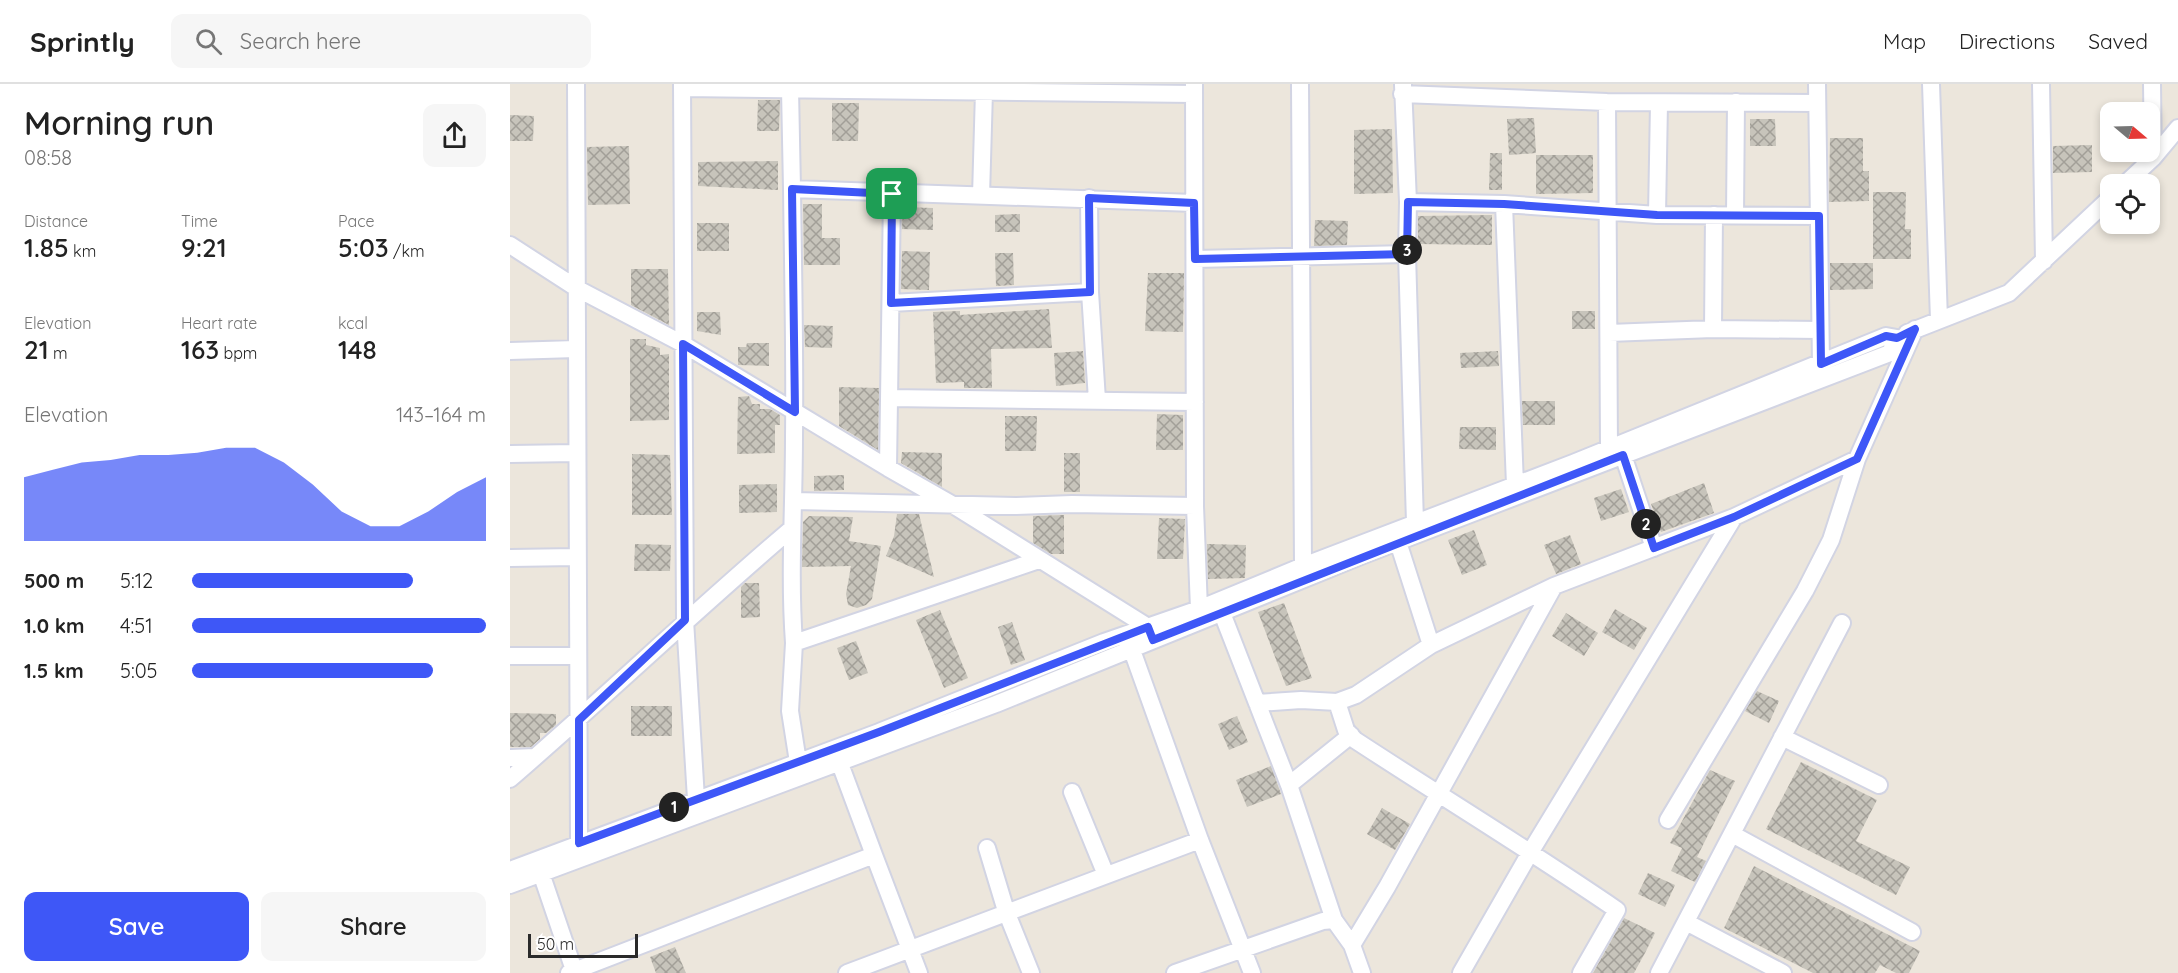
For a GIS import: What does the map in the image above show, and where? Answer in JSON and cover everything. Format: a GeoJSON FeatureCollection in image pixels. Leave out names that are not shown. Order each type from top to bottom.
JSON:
{"type":"FeatureCollection","features":[{"type":"Feature","properties":{"kind":"street"},"geometry":{"type":"LineString","coordinates":[[576,84],[578,289],[576,557],[579,843]]}},
{"type":"Feature","properties":{"kind":"street"},"geometry":{"type":"LineString","coordinates":[[1300,84],[1303,566]]}},
{"type":"Feature","properties":{"kind":"street"},"geometry":{"type":"LineString","coordinates":[[1817,84],[1821,364]]}},
{"type":"Feature","properties":{"kind":"street"},"geometry":{"type":"LineString","coordinates":[[1931,84],[1939,320]]}},
{"type":"Feature","properties":{"kind":"street"},"geometry":{"type":"LineString","coordinates":[[2041,84],[2044,261]]}},
{"type":"Feature","properties":{"kind":"street"},"geometry":{"type":"LineString","coordinates":[[2152,84],[2152,102]]}},
{"type":"Feature","properties":{"kind":"street"},"geometry":{"type":"LineString","coordinates":[[696,799],[685,620],[682,86],[984,92],[1194,89],[1195,506],[1199,609]]}},
{"type":"Feature","properties":{"kind":"street"},"geometry":{"type":"LineString","coordinates":[[790,89],[795,412],[794,501],[790,530],[794,643],[790,711],[798,762]]}},
{"type":"Feature","properties":{"kind":"street"},"geometry":{"type":"LineString","coordinates":[[1415,524],[1407,254],[1408,202],[1402,89],[1607,102],[1817,104]]}},
{"type":"Feature","properties":{"kind":"street"},"geometry":{"type":"LineString","coordinates":[[981,196],[984,92]]}},
{"type":"Feature","properties":{"kind":"street"},"geometry":{"type":"LineString","coordinates":[[1607,102],[1606,212],[1609,333],[1616,452],[1654,548]]}},
{"type":"Feature","properties":{"kind":"street"},"geometry":{"type":"LineString","coordinates":[[1735,215],[1736,102]]}},
{"type":"Feature","properties":{"kind":"street"},"geometry":{"type":"LineString","coordinates":[[1657,215],[1659,103]]}},
{"type":"Feature","properties":{"kind":"street"},"geometry":{"type":"LineString","coordinates":[[2160,150],[2178,129]]}},
{"type":"Feature","properties":{"kind":"street"},"geometry":{"type":"LineString","coordinates":[[2136,174],[2149,162]]}},
{"type":"Feature","properties":{"kind":"street"},"geometry":{"type":"LineString","coordinates":[[792,189],[1194,203]]}},
{"type":"Feature","properties":{"kind":"street"},"geometry":{"type":"LineString","coordinates":[[888,468],[892,194]]}},
{"type":"Feature","properties":{"kind":"street"},"geometry":{"type":"LineString","coordinates":[[1089,198],[1090,292],[1097,400]]}},
{"type":"Feature","properties":{"kind":"street"},"geometry":{"type":"LineString","coordinates":[[1408,202],[1504,204],[1657,215],[1819,216]]}},
{"type":"Feature","properties":{"kind":"street"},"geometry":{"type":"LineString","coordinates":[[1504,204],[1515,485]]}},
{"type":"Feature","properties":{"kind":"street"},"geometry":{"type":"LineString","coordinates":[[510,245],[578,289],[683,344],[953,505],[1151,633],[1222,613],[1616,452],[1886,336],[1897,338],[2009,293],[2100,208]]}},
{"type":"Feature","properties":{"kind":"street"},"geometry":{"type":"LineString","coordinates":[[1713,329],[1714,215]]}},
{"type":"Feature","properties":{"kind":"street"},"geometry":{"type":"LineString","coordinates":[[1195,259],[1407,254]]}},
{"type":"Feature","properties":{"kind":"street"},"geometry":{"type":"LineString","coordinates":[[891,303],[1090,292]]}},
{"type":"Feature","properties":{"kind":"street"},"geometry":{"type":"LineString","coordinates":[[1609,333],[1713,329],[1820,330]]}},
{"type":"Feature","properties":{"kind":"street"},"geometry":{"type":"LineString","coordinates":[[1668,820],[1805,591],[1831,540],[1857,459],[1915,329]]}},
{"type":"Feature","properties":{"kind":"street"},"geometry":{"type":"LineString","coordinates":[[510,870],[696,799],[1129,642],[1199,609],[1303,566],[1515,485],[1616,452],[1890,353],[1897,338]]}},
{"type":"Feature","properties":{"kind":"street"},"geometry":{"type":"LineString","coordinates":[[510,351],[576,349]]}},
{"type":"Feature","properties":{"kind":"street"},"geometry":{"type":"LineString","coordinates":[[888,398],[1195,402]]}},
{"type":"Feature","properties":{"kind":"street"},"geometry":{"type":"LineString","coordinates":[[510,454],[576,453]]}},
{"type":"Feature","properties":{"kind":"street"},"geometry":{"type":"LineString","coordinates":[[1257,703],[1301,700],[1336,702],[1356,695],[1431,645],[1554,586],[1734,517],[1857,459]]}},
{"type":"Feature","properties":{"kind":"street"},"geometry":{"type":"LineString","coordinates":[[794,501],[953,505],[1195,506]]}},
{"type":"Feature","properties":{"kind":"street"},"geometry":{"type":"LineString","coordinates":[[1461,973],[1531,851],[1734,517]]}},
{"type":"Feature","properties":{"kind":"street"},"geometry":{"type":"LineString","coordinates":[[510,779],[579,720],[685,620],[790,530]]}},
{"type":"Feature","properties":{"kind":"street"},"geometry":{"type":"LineString","coordinates":[[1398,542],[1431,645]]}},
{"type":"Feature","properties":{"kind":"street"},"geometry":{"type":"LineString","coordinates":[[510,558],[576,557]]}},
{"type":"Feature","properties":{"kind":"street"},"geometry":{"type":"LineString","coordinates":[[794,643],[1039,560]]}},
{"type":"Feature","properties":{"kind":"street"},"geometry":{"type":"LineString","coordinates":[[1352,945],[1554,586]]}},
{"type":"Feature","properties":{"kind":"street"},"geometry":{"type":"LineString","coordinates":[[1222,613],[1289,785],[1334,920],[1352,945],[1362,973]]}},
{"type":"Feature","properties":{"kind":"street"},"geometry":{"type":"LineString","coordinates":[[1659,973],[1842,622]]}},
{"type":"Feature","properties":{"kind":"street"},"geometry":{"type":"LineString","coordinates":[[510,885],[996,704],[1129,642]]}},
{"type":"Feature","properties":{"kind":"street"},"geometry":{"type":"LineString","coordinates":[[1129,642],[1200,840],[1252,973]]}},
{"type":"Feature","properties":{"kind":"street"},"geometry":{"type":"LineString","coordinates":[[510,656],[577,656]]}},
{"type":"Feature","properties":{"kind":"street"},"geometry":{"type":"LineString","coordinates":[[1336,702],[1346,730],[1351,735],[1438,795],[1531,851],[1617,910],[1581,973]]}},
{"type":"Feature","properties":{"kind":"street"},"geometry":{"type":"LineString","coordinates":[[1289,785],[1351,735]]}},
{"type":"Feature","properties":{"kind":"street"},"geometry":{"type":"LineString","coordinates":[[1782,737],[1879,785]]}},
{"type":"Feature","properties":{"kind":"street"},"geometry":{"type":"LineString","coordinates":[[510,758],[535,757]]}},
{"type":"Feature","properties":{"kind":"street"},"geometry":{"type":"LineString","coordinates":[[839,761],[919,973]]}},
{"type":"Feature","properties":{"kind":"street"},"geometry":{"type":"LineString","coordinates":[[1072,792],[1106,875]]}},
{"type":"Feature","properties":{"kind":"street"},"geometry":{"type":"LineString","coordinates":[[1731,834],[1912,932]]}},
{"type":"Feature","properties":{"kind":"street"},"geometry":{"type":"LineString","coordinates":[[847,973],[1006,911],[1200,840]]}},
{"type":"Feature","properties":{"kind":"street"},"geometry":{"type":"LineString","coordinates":[[987,848],[1006,911],[1031,973]]}},
{"type":"Feature","properties":{"kind":"street"},"geometry":{"type":"LineString","coordinates":[[542,873],[572,972],[874,855]]}},
{"type":"Feature","properties":{"kind":"street"},"geometry":{"type":"LineString","coordinates":[[1175,973],[1323,921],[1334,920]]}},
{"type":"Feature","properties":{"kind":"street"},"geometry":{"type":"LineString","coordinates":[[1686,922],[1783,973]]}},
{"type":"Feature","properties":{"kind":"building"},"geometry":{"type":"Polygon","coordinates":[[[758,100],[780,100],[779,131],[757,131],[758,100]]]}},
{"type":"Feature","properties":{"kind":"building"},"geometry":{"type":"Polygon","coordinates":[[[832,103],[859,103],[858,141],[832,141],[832,103]]]}},
{"type":"Feature","properties":{"kind":"building"},"geometry":{"type":"Polygon","coordinates":[[[510,115],[534,116],[533,141],[510,141],[510,115]]]}},
{"type":"Feature","properties":{"kind":"building"},"geometry":{"type":"Polygon","coordinates":[[[1534,118],[1536,153],[1509,155],[1507,119],[1534,118]]]}},
{"type":"Feature","properties":{"kind":"building"},"geometry":{"type":"Polygon","coordinates":[[[1750,119],[1775,119],[1776,146],[1750,146],[1750,119]]]}},
{"type":"Feature","properties":{"kind":"building"},"geometry":{"type":"Polygon","coordinates":[[[1392,129],[1393,193],[1354,194],[1354,130],[1392,129]]]}},
{"type":"Feature","properties":{"kind":"building"},"geometry":{"type":"Polygon","coordinates":[[[1830,138],[1863,138],[1863,171],[1869,171],[1869,201],[1829,202],[1830,138]]]}},
{"type":"Feature","properties":{"kind":"building"},"geometry":{"type":"Polygon","coordinates":[[[2092,145],[2092,172],[2053,173],[2053,146],[2092,145]]]}},
{"type":"Feature","properties":{"kind":"building"},"geometry":{"type":"Polygon","coordinates":[[[629,146],[630,204],[588,205],[587,147],[629,146]]]}},
{"type":"Feature","properties":{"kind":"building"},"geometry":{"type":"Polygon","coordinates":[[[1490,153],[1502,153],[1502,190],[1489,190],[1490,153]]]}},
{"type":"Feature","properties":{"kind":"building"},"geometry":{"type":"Polygon","coordinates":[[[1536,155],[1593,155],[1593,193],[1536,194],[1536,155]]]}},
{"type":"Feature","properties":{"kind":"building"},"geometry":{"type":"Polygon","coordinates":[[[778,161],[778,190],[698,186],[698,162],[778,161]]]}},
{"type":"Feature","properties":{"kind":"building"},"geometry":{"type":"Polygon","coordinates":[[[1873,192],[1906,192],[1905,229],[1911,229],[1911,259],[1873,259],[1873,192]]]}},
{"type":"Feature","properties":{"kind":"building"},"geometry":{"type":"Polygon","coordinates":[[[803,204],[822,204],[822,238],[840,238],[840,265],[804,265],[803,204]]]}},
{"type":"Feature","properties":{"kind":"building"},"geometry":{"type":"Polygon","coordinates":[[[903,207],[933,208],[933,230],[902,229],[903,207]]]}},
{"type":"Feature","properties":{"kind":"building"},"geometry":{"type":"Polygon","coordinates":[[[1020,214],[1020,232],[995,232],[995,215],[1020,214]]]}},
{"type":"Feature","properties":{"kind":"building"},"geometry":{"type":"Polygon","coordinates":[[[1492,215],[1492,245],[1418,244],[1418,216],[1492,215]]]}},
{"type":"Feature","properties":{"kind":"building"},"geometry":{"type":"Polygon","coordinates":[[[1315,220],[1348,221],[1347,245],[1314,246],[1315,220]]]}},
{"type":"Feature","properties":{"kind":"building"},"geometry":{"type":"Polygon","coordinates":[[[697,223],[729,223],[729,251],[697,251],[697,223]]]}},
{"type":"Feature","properties":{"kind":"building"},"geometry":{"type":"Polygon","coordinates":[[[902,251],[930,252],[929,290],[901,289],[902,251]]]}},
{"type":"Feature","properties":{"kind":"building"},"geometry":{"type":"Polygon","coordinates":[[[995,253],[1013,253],[1014,285],[996,286],[995,253]]]}},
{"type":"Feature","properties":{"kind":"building"},"geometry":{"type":"Polygon","coordinates":[[[1830,263],[1873,263],[1873,289],[1830,290],[1830,263]]]}},
{"type":"Feature","properties":{"kind":"building"},"geometry":{"type":"Polygon","coordinates":[[[631,269],[668,269],[669,325],[631,305],[631,269]]]}},
{"type":"Feature","properties":{"kind":"building"},"geometry":{"type":"Polygon","coordinates":[[[1148,273],[1184,273],[1183,332],[1145,331],[1148,273]]]}},
{"type":"Feature","properties":{"kind":"building"},"geometry":{"type":"Polygon","coordinates":[[[1049,309],[1052,348],[991,349],[992,388],[964,388],[964,382],[936,383],[933,312],[960,311],[960,315],[1049,309]]]}},
{"type":"Feature","properties":{"kind":"building"},"geometry":{"type":"Polygon","coordinates":[[[1572,311],[1595,311],[1595,329],[1572,329],[1572,311]]]}},
{"type":"Feature","properties":{"kind":"building"},"geometry":{"type":"Polygon","coordinates":[[[697,312],[720,312],[721,335],[697,331],[697,312]]]}},
{"type":"Feature","properties":{"kind":"building"},"geometry":{"type":"Polygon","coordinates":[[[804,325],[833,326],[832,348],[805,347],[804,325]]]}},
{"type":"Feature","properties":{"kind":"building"},"geometry":{"type":"Polygon","coordinates":[[[630,339],[646,339],[646,345],[660,348],[660,355],[669,354],[669,420],[630,421],[630,339]]]}},
{"type":"Feature","properties":{"kind":"building"},"geometry":{"type":"Polygon","coordinates":[[[747,343],[769,343],[769,366],[738,365],[738,347],[746,347],[747,343]]]}},
{"type":"Feature","properties":{"kind":"building"},"geometry":{"type":"Polygon","coordinates":[[[1083,351],[1085,383],[1056,386],[1054,353],[1083,351]]]}},
{"type":"Feature","properties":{"kind":"building"},"geometry":{"type":"Polygon","coordinates":[[[1498,351],[1499,366],[1461,368],[1460,353],[1498,351]]]}},
{"type":"Feature","properties":{"kind":"building"},"geometry":{"type":"Polygon","coordinates":[[[839,387],[879,388],[878,450],[839,426],[839,387]]]}},
{"type":"Feature","properties":{"kind":"building"},"geometry":{"type":"Polygon","coordinates":[[[749,396],[752,404],[760,404],[760,409],[770,409],[780,415],[780,425],[775,425],[775,453],[737,454],[738,397],[749,396]]]}},
{"type":"Feature","properties":{"kind":"building"},"geometry":{"type":"Polygon","coordinates":[[[1522,401],[1555,401],[1555,425],[1523,425],[1522,401]]]}},
{"type":"Feature","properties":{"kind":"building"},"geometry":{"type":"Polygon","coordinates":[[[1157,414],[1183,415],[1183,450],[1156,450],[1157,414]]]}},
{"type":"Feature","properties":{"kind":"building"},"geometry":{"type":"Polygon","coordinates":[[[1005,416],[1037,416],[1036,451],[1005,451],[1005,416]]]}},
{"type":"Feature","properties":{"kind":"building"},"geometry":{"type":"Polygon","coordinates":[[[1460,427],[1496,427],[1496,450],[1459,449],[1460,427]]]}},
{"type":"Feature","properties":{"kind":"building"},"geometry":{"type":"Polygon","coordinates":[[[902,452],[942,453],[942,487],[901,463],[902,452]]]}},
{"type":"Feature","properties":{"kind":"building"},"geometry":{"type":"Polygon","coordinates":[[[1064,453],[1080,453],[1080,492],[1064,492],[1064,453]]]}},
{"type":"Feature","properties":{"kind":"building"},"geometry":{"type":"Polygon","coordinates":[[[632,454],[670,455],[672,515],[632,515],[632,454]]]}},
{"type":"Feature","properties":{"kind":"building"},"geometry":{"type":"Polygon","coordinates":[[[844,475],[844,490],[814,491],[814,476],[844,475]]]}},
{"type":"Feature","properties":{"kind":"building"},"geometry":{"type":"Polygon","coordinates":[[[1704,483],[1714,513],[1661,532],[1651,504],[1704,483]]]}},
{"type":"Feature","properties":{"kind":"building"},"geometry":{"type":"Polygon","coordinates":[[[777,484],[777,512],[739,513],[739,485],[777,484]]]}},
{"type":"Feature","properties":{"kind":"building"},"geometry":{"type":"Polygon","coordinates":[[[1621,489],[1629,512],[1601,521],[1594,498],[1621,489]]]}},
{"type":"Feature","properties":{"kind":"building"},"geometry":{"type":"Polygon","coordinates":[[[897,514],[919,514],[934,577],[886,556],[894,536],[897,514]]]}},
{"type":"Feature","properties":{"kind":"building"},"geometry":{"type":"Polygon","coordinates":[[[1064,515],[1064,554],[1051,554],[1033,543],[1033,516],[1064,515]]]}},
{"type":"Feature","properties":{"kind":"building"},"geometry":{"type":"Polygon","coordinates":[[[809,516],[853,517],[849,541],[881,546],[872,599],[866,605],[857,608],[848,605],[846,594],[851,566],[802,567],[803,522],[809,516]]]}},
{"type":"Feature","properties":{"kind":"building"},"geometry":{"type":"Polygon","coordinates":[[[1159,518],[1185,519],[1183,559],[1157,559],[1159,518]]]}},
{"type":"Feature","properties":{"kind":"building"},"geometry":{"type":"Polygon","coordinates":[[[1474,530],[1487,565],[1462,575],[1448,540],[1474,530]]]}},
{"type":"Feature","properties":{"kind":"building"},"geometry":{"type":"Polygon","coordinates":[[[1570,535],[1581,564],[1556,574],[1544,545],[1570,535]]]}},
{"type":"Feature","properties":{"kind":"building"},"geometry":{"type":"Polygon","coordinates":[[[635,544],[671,545],[670,571],[634,571],[635,544]]]}},
{"type":"Feature","properties":{"kind":"building"},"geometry":{"type":"Polygon","coordinates":[[[1207,544],[1246,545],[1245,578],[1208,579],[1207,544]]]}},
{"type":"Feature","properties":{"kind":"building"},"geometry":{"type":"Polygon","coordinates":[[[745,583],[759,583],[760,617],[741,618],[741,587],[745,583]]]}},
{"type":"Feature","properties":{"kind":"building"},"geometry":{"type":"Polygon","coordinates":[[[1284,603],[1312,678],[1286,686],[1258,612],[1284,603]]]}},
{"type":"Feature","properties":{"kind":"building"},"geometry":{"type":"Polygon","coordinates":[[[1615,609],[1647,628],[1634,650],[1602,632],[1615,609]]]}},
{"type":"Feature","properties":{"kind":"building"},"geometry":{"type":"Polygon","coordinates":[[[940,610],[968,678],[944,688],[916,620],[940,610]]]}},
{"type":"Feature","properties":{"kind":"building"},"geometry":{"type":"Polygon","coordinates":[[[1566,613],[1598,633],[1584,656],[1552,636],[1566,613]]]}},
{"type":"Feature","properties":{"kind":"building"},"geometry":{"type":"Polygon","coordinates":[[[1012,622],[1025,660],[1011,665],[998,627],[1012,622]]]}},
{"type":"Feature","properties":{"kind":"building"},"geometry":{"type":"Polygon","coordinates":[[[856,641],[868,673],[849,680],[837,648],[856,641]]]}},
{"type":"Feature","properties":{"kind":"building"},"geometry":{"type":"Polygon","coordinates":[[[1757,691],[1779,701],[1769,723],[1745,711],[1757,691]]]}},
{"type":"Feature","properties":{"kind":"building"},"geometry":{"type":"Polygon","coordinates":[[[631,706],[672,706],[672,736],[631,736],[631,706]]]}},
{"type":"Feature","properties":{"kind":"building"},"geometry":{"type":"Polygon","coordinates":[[[510,713],[556,714],[556,725],[546,733],[540,733],[540,739],[531,747],[510,747],[510,713]]]}},
{"type":"Feature","properties":{"kind":"building"},"geometry":{"type":"Polygon","coordinates":[[[1237,716],[1248,742],[1229,750],[1218,724],[1237,716]]]}},
{"type":"Feature","properties":{"kind":"building"},"geometry":{"type":"Polygon","coordinates":[[[1801,762],[1877,800],[1856,841],[1910,867],[1896,895],[1766,829],[1801,762]]]}},
{"type":"Feature","properties":{"kind":"building"},"geometry":{"type":"Polygon","coordinates":[[[1271,766],[1281,794],[1247,807],[1236,780],[1271,766]]]}},
{"type":"Feature","properties":{"kind":"building"},"geometry":{"type":"Polygon","coordinates":[[[1710,770],[1735,781],[1697,857],[1706,861],[1695,882],[1671,871],[1682,848],[1670,843],[1710,770]]]}},
{"type":"Feature","properties":{"kind":"building"},"geometry":{"type":"Polygon","coordinates":[[[1382,808],[1410,824],[1395,850],[1367,834],[1382,808]]]}},
{"type":"Feature","properties":{"kind":"building"},"geometry":{"type":"Polygon","coordinates":[[[1754,866],[1920,951],[1909,973],[1896,973],[1880,965],[1875,973],[1813,973],[1724,928],[1754,866]]]}},
{"type":"Feature","properties":{"kind":"building"},"geometry":{"type":"Polygon","coordinates":[[[1648,873],[1675,885],[1665,907],[1638,894],[1648,873]]]}},
{"type":"Feature","properties":{"kind":"building"},"geometry":{"type":"Polygon","coordinates":[[[1624,918],[1655,933],[1634,973],[1593,973],[1624,918]]]}},
{"type":"Feature","properties":{"kind":"building"},"geometry":{"type":"Polygon","coordinates":[[[675,947],[686,973],[656,973],[650,957],[675,947]]]}},
{"type":"Feature","properties":{"kind":"route"},"geometry":{"type":"LineString","coordinates":[[792,189],[892,194],[891,303],[1090,292],[1089,198],[1194,203],[1195,259],[1407,254],[1408,202],[1504,204],[1657,215],[1819,216],[1821,364],[1886,336],[1897,338],[1915,329],[1857,459],[1734,517],[1654,548],[1623,455],[1361,556],[1153,640],[1148,627],[1104,642],[1028,675],[579,843],[579,720],[685,620],[683,344],[795,412],[792,189]]}}]}
